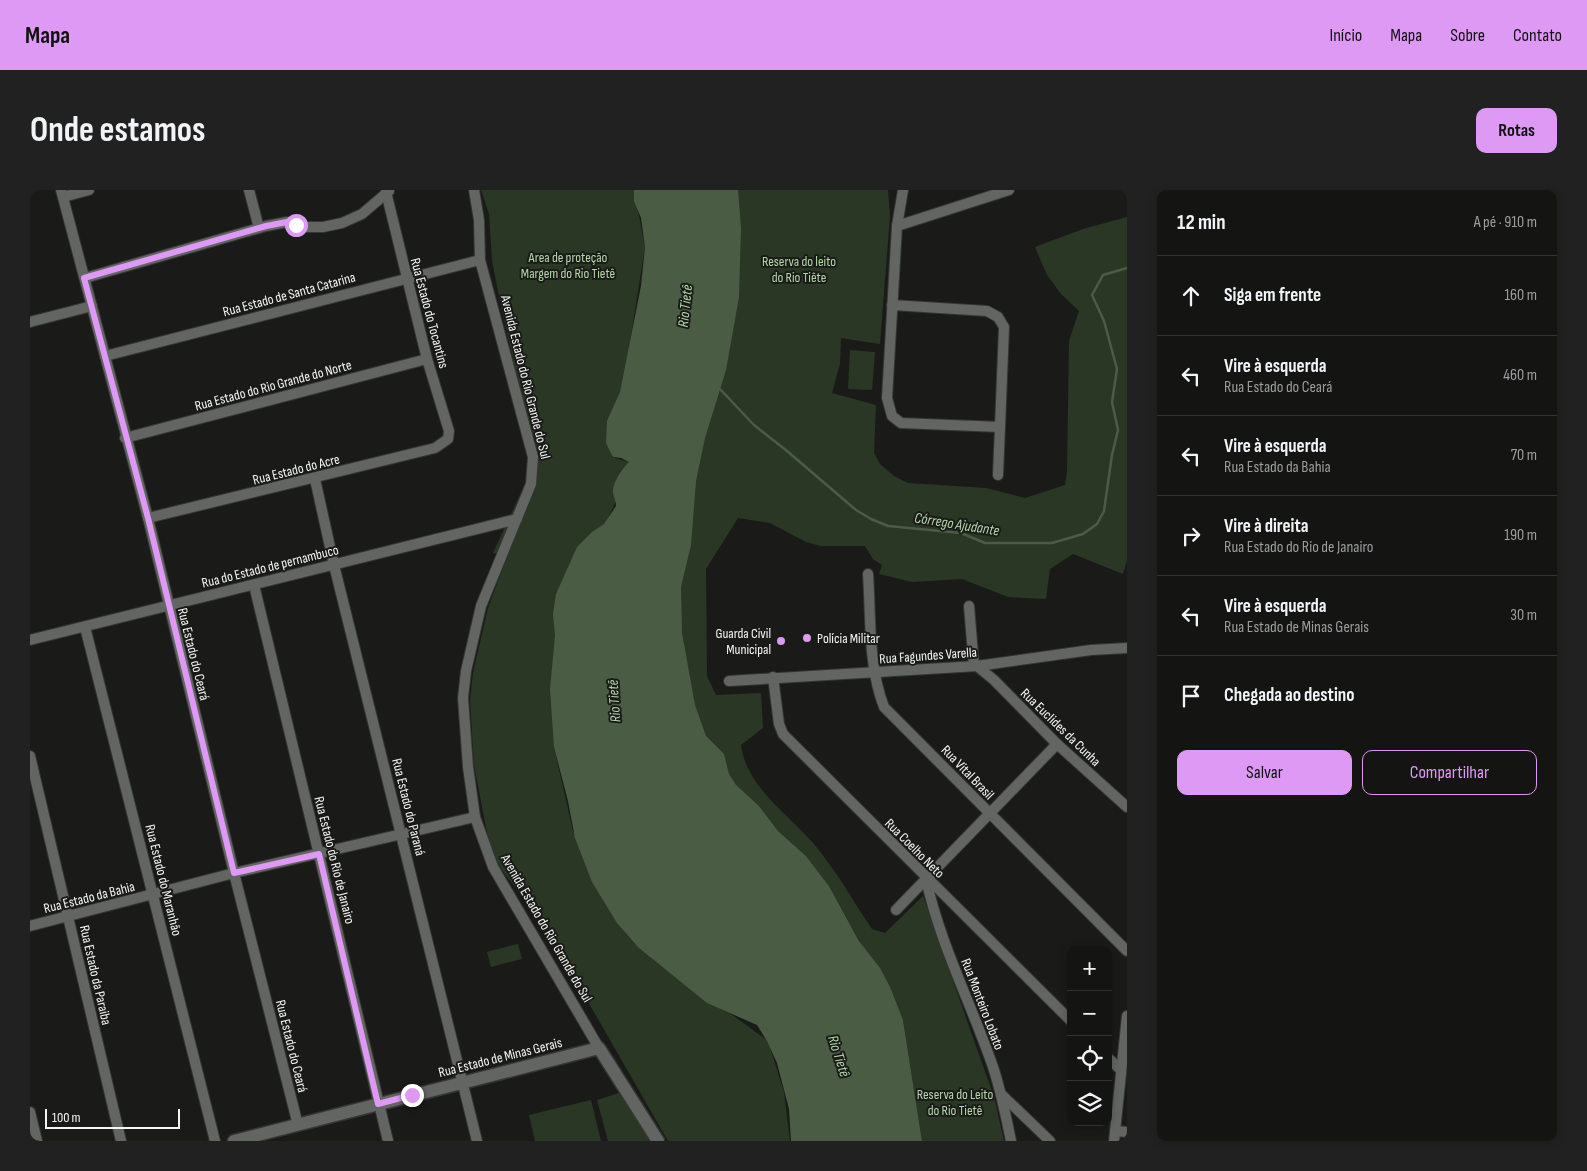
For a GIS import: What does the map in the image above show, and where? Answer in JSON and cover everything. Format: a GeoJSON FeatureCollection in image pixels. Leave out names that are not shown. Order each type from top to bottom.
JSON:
{"type":"FeatureCollection","features":[{"type":"Feature","properties":{"kind":"street"},"geometry":{"type":"LineString","coordinates":[[62,194],[89,190]]}},
{"type":"Feature","properties":{"kind":"street"},"geometry":{"type":"LineString","coordinates":[[249,190],[259,228]]}},
{"type":"Feature","properties":{"kind":"street","name":"Avenida Estado do Rio Grande do Sul"},"geometry":{"type":"LineString","coordinates":[[474,190],[479,220],[480,260],[533,458],[532,484],[481,606],[466,671],[463,698],[464,730],[475,817],[497,874],[599,1048],[658,1141]]}},
{"type":"Feature","properties":{"kind":"street"},"geometry":{"type":"LineString","coordinates":[[903,190],[897,226],[887,398],[892,416],[901,423],[1000,428]]}},
{"type":"Feature","properties":{"kind":"street"},"geometry":{"type":"LineString","coordinates":[[897,226],[1009,190]]}},
{"type":"Feature","properties":{"kind":"street"},"geometry":{"type":"LineString","coordinates":[[84,278],[259,228],[287,222],[314,227],[342,223],[362,214],[388,191]]}},
{"type":"Feature","properties":{"kind":"street","name":"Rua Estado do Tocantins"},"geometry":{"type":"LineString","coordinates":[[388,191],[406,278],[427,359],[449,431],[448,439]]}},
{"type":"Feature","properties":{"kind":"street","name":"Rua Estado do Ceará"},"geometry":{"type":"LineString","coordinates":[[62,194],[148,518],[234,873],[298,1124]]}},
{"type":"Feature","properties":{"kind":"street","name":"Rua Estado de Santa Catarina"},"geometry":{"type":"LineString","coordinates":[[105,356],[480,260]]}},
{"type":"Feature","properties":{"kind":"street"},"geometry":{"type":"LineString","coordinates":[[892,305],[987,311],[998,317],[1004,327],[998,475]]}},
{"type":"Feature","properties":{"kind":"street"},"geometry":{"type":"LineString","coordinates":[[30,322],[92,306]]}},
{"type":"Feature","properties":{"kind":"street","name":"Rua Estado do Rio Grande do Norte"},"geometry":{"type":"LineString","coordinates":[[126,438],[427,359]]}},
{"type":"Feature","properties":{"kind":"street","name":"Rua Estado do Acre"},"geometry":{"type":"LineString","coordinates":[[148,518],[315,479],[435,448],[448,439]]}},
{"type":"Feature","properties":{"kind":"street","name":"Rua Estado do Paraná"},"geometry":{"type":"LineString","coordinates":[[315,479],[334,565],[477,1141]]}},
{"type":"Feature","properties":{"kind":"street","name":"Rua do Estado de pernambuco"},"geometry":{"type":"LineString","coordinates":[[30,640],[517,519]]}},
{"type":"Feature","properties":{"kind":"street","name":"Rua Vital Brasil"},"geometry":{"type":"LineString","coordinates":[[868,574],[875,672],[878,692],[884,707],[1127,951]]}},
{"type":"Feature","properties":{"kind":"street","name":"Rua Estado do Rio de Janairo"},"geometry":{"type":"LineString","coordinates":[[254,585],[388,1141]]}},
{"type":"Feature","properties":{"kind":"street"},"geometry":{"type":"LineString","coordinates":[[969,606],[975,666]]}},
{"type":"Feature","properties":{"kind":"street","name":"Rua Estado do Maranhão"},"geometry":{"type":"LineString","coordinates":[[85,627],[215,1141]]}},
{"type":"Feature","properties":{"kind":"street","name":"Rua Fagundes Varella"},"geometry":{"type":"LineString","coordinates":[[729,681],[975,666],[1090,650],[1127,648]]}},
{"type":"Feature","properties":{"kind":"street","name":"Rua Euclides da Cunha"},"geometry":{"type":"LineString","coordinates":[[975,666],[994,680],[1057,744],[1127,806]]}},
{"type":"Feature","properties":{"kind":"street","name":"Rua Coelho Neto"},"geometry":{"type":"LineString","coordinates":[[773,677],[779,724],[783,734],[926,879],[1067,1017]]}},
{"type":"Feature","properties":{"kind":"street"},"geometry":{"type":"LineString","coordinates":[[896,910],[1057,744]]}},
{"type":"Feature","properties":{"kind":"street","name":"Rua Estado da Paraiba"},"geometry":{"type":"LineString","coordinates":[[30,756],[121,1141]]}},
{"type":"Feature","properties":{"kind":"street","name":"Rua Estado da Bahia"},"geometry":{"type":"LineString","coordinates":[[30,926],[234,873],[475,817]]}},
{"type":"Feature","properties":{"kind":"street","name":"Rua Monteiro Lobato"},"geometry":{"type":"LineString","coordinates":[[926,879],[934,915],[1002,1094],[1011,1141]]}},
{"type":"Feature","properties":{"kind":"street"},"geometry":{"type":"LineString","coordinates":[[1127,1016],[1126,1042],[1121,1070],[1115,1136],[1127,1132]]}},
{"type":"Feature","properties":{"kind":"street","name":"Rua Estado de Minas Gerais"},"geometry":{"type":"LineString","coordinates":[[234,1141],[599,1048]]}},
{"type":"Feature","properties":{"kind":"street"},"geometry":{"type":"LineString","coordinates":[[1112,1062],[1121,1070]]}},
{"type":"Feature","properties":{"kind":"street"},"geometry":{"type":"LineString","coordinates":[[1002,1094],[1050,1141]]}},
{"type":"Feature","properties":{"kind":"street"},"geometry":{"type":"LineString","coordinates":[[30,1112],[37,1141]]}},
{"type":"Feature","properties":{"kind":"green space","name":"Area de proteção Margem do Rio Tietê"},"geometry":{"type":"Polygon","coordinates":[[[481,190],[634,190],[645,247],[612,457],[629,462],[616,501],[555,635],[554,747],[573,831],[625,932],[655,961],[707,1002],[731,1014],[768,1041],[784,1092],[790,1141],[668,1141],[544,925],[498,865],[487,833],[474,765],[470,700],[473,673],[488,608],[507,557],[493,553],[531,471],[533,446],[500,302],[492,260],[489,214],[481,190]]]}},
{"type":"Feature","properties":{"kind":"green space","name":"Reserva do leito do Rio Tiête"},"geometry":{"type":"Polygon","coordinates":[[[727,190],[888,190],[890,216],[880,344],[841,338],[840,363],[832,393],[876,405],[874,453],[880,464],[894,476],[908,483],[986,488],[1025,498],[1065,485],[1067,471],[1069,341],[1079,311],[1061,294],[1047,275],[1035,247],[1083,229],[1127,217],[1127,560],[1123,574],[1073,554],[1050,569],[1046,599],[1008,597],[962,579],[912,582],[879,574],[882,565],[873,559],[865,546],[821,546],[806,542],[770,523],[738,518],[706,569],[707,676],[716,695],[761,693],[763,728],[741,745],[745,761],[752,776],[772,802],[818,849],[872,929],[885,933],[923,896],[994,1097],[1004,1141],[922,1141],[903,1020],[829,886],[806,856],[778,831],[759,806],[746,795],[707,774],[655,574],[727,190]]]}},
{"type":"Feature","properties":{"kind":"green space"},"geometry":{"type":"Polygon","coordinates":[[[850,350],[875,352],[872,390],[848,389],[850,350]]]}},
{"type":"Feature","properties":{"kind":"green space"},"geometry":{"type":"Polygon","coordinates":[[[518,944],[522,959],[491,967],[487,952],[518,944]]]}},
{"type":"Feature","properties":{"kind":"green space"},"geometry":{"type":"Polygon","coordinates":[[[622,1092],[650,1141],[608,1141],[597,1100],[622,1092]]]}},
{"type":"Feature","properties":{"kind":"green space"},"geometry":{"type":"Polygon","coordinates":[[[591,1100],[601,1141],[535,1141],[529,1115],[591,1100]]]}},
{"type":"Feature","properties":{"kind":"water","name":"Rio Tietê"},"geometry":{"type":"Polygon","coordinates":[[[634,190],[738,190],[741,228],[739,297],[726,370],[705,438],[696,481],[691,545],[681,587],[682,633],[695,705],[706,736],[724,754],[729,774],[736,785],[759,806],[778,831],[806,856],[829,886],[859,941],[880,968],[890,987],[903,1020],[922,1141],[791,1141],[789,1109],[777,1063],[757,1025],[707,1003],[639,948],[617,923],[592,882],[575,838],[554,747],[550,689],[555,635],[553,614],[556,594],[577,547],[592,532],[604,524],[616,506],[613,493],[614,485],[629,462],[613,457],[606,443],[607,421],[620,392],[641,286],[645,247],[641,218],[634,201],[634,190]]]}},
{"type":"Feature","properties":{"kind":"waterway","name":"Córrego Ajudante"},"geometry":{"type":"LineString","coordinates":[[719,388],[754,425],[856,510],[888,526],[961,533],[985,543],[1052,543],[1083,534],[1097,524],[1104,511],[1112,455],[1118,430],[1112,402],[1117,369],[1104,321],[1092,295],[1103,275],[1127,268]]}},
{"type":"Feature","properties":{"kind":"place","name":"Polícia Militar"},"geometry":{"type":"Point","coordinates":[807,638]}},
{"type":"Feature","properties":{"kind":"place","name":"Guarda Civil Municipal"},"geometry":{"type":"Point","coordinates":[781,641]}},
{"type":"Feature","properties":{"kind":"route"},"geometry":{"type":"LineString","coordinates":[[296,225],[287,222],[266,226],[84,278],[148,518],[234,873],[319,854],[351,983],[378,1104],[412,1095]]}},
{"type":"Feature","properties":{"kind":"park label","name":"Reserva do Leito do Rio Tietê"},"geometry":{"type":"Point","coordinates":[955,1102]}}]}
